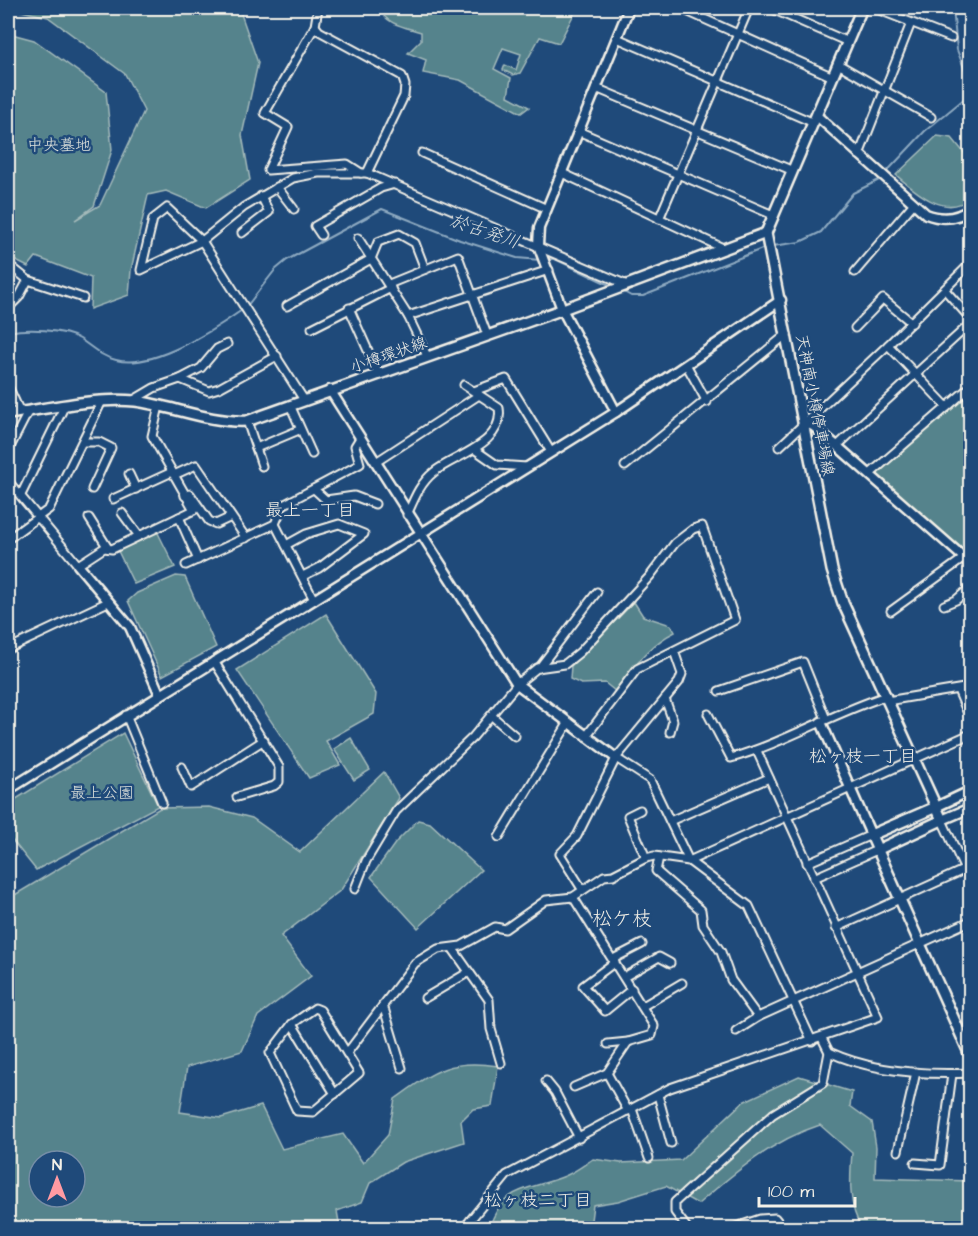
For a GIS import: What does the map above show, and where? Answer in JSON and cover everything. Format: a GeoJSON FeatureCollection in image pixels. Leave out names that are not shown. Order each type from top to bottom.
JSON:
{"type":"FeatureCollection","features":[{"type":"Feature","properties":{"kind":"main road"},"geometry":{"type":"LineString","coordinates":[[767,237],[791,170],[815,120],[862,8]]}},
{"type":"Feature","properties":{"kind":"main road","name":"小樽環状線"},"geometry":{"type":"LineString","coordinates":[[8,414],[102,401],[132,401],[224,421],[247,421],[725,249],[767,237]]}},
{"type":"Feature","properties":{"kind":"main road","name":"天神南小樽停車場線"},"geometry":{"type":"LineString","coordinates":[[767,237],[832,570],[843,603],[942,820]]}},
{"type":"Feature","properties":{"kind":"main road"},"geometry":{"type":"LineString","coordinates":[[936,807],[871,835],[921,944],[967,1035],[970,1055]]}},
{"type":"Feature","properties":{"kind":"main road"},"geometry":{"type":"LineString","coordinates":[[877,850],[942,820]]}},
{"type":"Feature","properties":{"kind":"street"},"geometry":{"type":"LineString","coordinates":[[318,8],[315,26],[265,113],[288,127],[268,170],[347,165],[395,184],[624,286]]}},
{"type":"Feature","properties":{"kind":"street"},"geometry":{"type":"LineString","coordinates":[[616,412],[562,309],[539,248],[538,228],[630,8]]}},
{"type":"Feature","properties":{"kind":"street"},"geometry":{"type":"LineString","coordinates":[[680,8],[833,77]]}},
{"type":"Feature","properties":{"kind":"street"},"geometry":{"type":"LineString","coordinates":[[659,219],[749,8]]}},
{"type":"Feature","properties":{"kind":"street"},"geometry":{"type":"LineString","coordinates":[[770,8],[848,42]]}},
{"type":"Feature","properties":{"kind":"street"},"geometry":{"type":"LineString","coordinates":[[874,8],[951,38]]}},
{"type":"Feature","properties":{"kind":"street"},"geometry":{"type":"LineString","coordinates":[[859,155],[911,23]]}},
{"type":"Feature","properties":{"kind":"street"},"geometry":{"type":"LineString","coordinates":[[315,26],[324,35],[402,76],[405,85],[404,96],[365,174]]}},
{"type":"Feature","properties":{"kind":"street"},"geometry":{"type":"LineString","coordinates":[[617,38],[718,83],[815,120],[926,214],[944,219],[964,213],[970,208]]}},
{"type":"Feature","properties":{"kind":"street"},"geometry":{"type":"LineString","coordinates":[[838,64],[931,117]]}},
{"type":"Feature","properties":{"kind":"street"},"geometry":{"type":"LineString","coordinates":[[596,88],[791,170]]}},
{"type":"Feature","properties":{"kind":"street"},"geometry":{"type":"LineString","coordinates":[[578,131],[773,215]]}},
{"type":"Feature","properties":{"kind":"street"},"geometry":{"type":"LineString","coordinates":[[422,153],[547,209]]}},
{"type":"Feature","properties":{"kind":"street"},"geometry":{"type":"LineString","coordinates":[[304,400],[202,241],[167,208],[153,219],[141,270],[202,241],[261,196],[293,178],[318,173],[365,174]]}},
{"type":"Feature","properties":{"kind":"street"},"geometry":{"type":"LineString","coordinates":[[562,173],[725,249]]}},
{"type":"Feature","properties":{"kind":"street"},"geometry":{"type":"LineString","coordinates":[[321,235],[315,226],[381,188],[395,184]]}},
{"type":"Feature","properties":{"kind":"street"},"geometry":{"type":"LineString","coordinates":[[277,187],[294,209]]}},
{"type":"Feature","properties":{"kind":"street"},"geometry":{"type":"LineString","coordinates":[[242,233],[269,212],[261,196]]}},
{"type":"Feature","properties":{"kind":"street"},"geometry":{"type":"LineString","coordinates":[[855,272],[914,203]]}},
{"type":"Feature","properties":{"kind":"street"},"geometry":{"type":"LineString","coordinates":[[287,306],[371,259],[378,242],[399,234],[415,243],[425,269]]}},
{"type":"Feature","properties":{"kind":"street"},"geometry":{"type":"LineString","coordinates":[[358,238],[408,316],[427,356]]}},
{"type":"Feature","properties":{"kind":"street"},"geometry":{"type":"LineString","coordinates":[[312,328],[390,286],[458,256],[487,335]]}},
{"type":"Feature","properties":{"kind":"street"},"geometry":{"type":"LineString","coordinates":[[8,264],[28,280],[83,298]]}},
{"type":"Feature","properties":{"kind":"street"},"geometry":{"type":"LineString","coordinates":[[779,447],[912,323],[970,264]]}},
{"type":"Feature","properties":{"kind":"street"},"geometry":{"type":"LineString","coordinates":[[408,316],[549,270]]}},
{"type":"Feature","properties":{"kind":"street"},"geometry":{"type":"LineString","coordinates":[[8,309],[19,297],[28,280]]}},
{"type":"Feature","properties":{"kind":"street"},"geometry":{"type":"LineString","coordinates":[[945,290],[970,318]]}},
{"type":"Feature","properties":{"kind":"street"},"geometry":{"type":"LineString","coordinates":[[855,328],[883,299],[912,323]]}},
{"type":"Feature","properties":{"kind":"street"},"geometry":{"type":"LineString","coordinates":[[8,790],[616,412],[687,366],[780,300]]}},
{"type":"Feature","properties":{"kind":"street"},"geometry":{"type":"LineString","coordinates":[[349,308],[378,374]]}},
{"type":"Feature","properties":{"kind":"street"},"geometry":{"type":"LineString","coordinates":[[837,446],[970,324]]}},
{"type":"Feature","properties":{"kind":"street"},"geometry":{"type":"LineString","coordinates":[[625,466],[707,402],[787,334]]}},
{"type":"Feature","properties":{"kind":"street"},"geometry":{"type":"LineString","coordinates":[[132,401],[154,388],[180,379],[201,368],[217,349],[227,344]]}},
{"type":"Feature","properties":{"kind":"street"},"geometry":{"type":"LineString","coordinates":[[888,345],[947,407]]}},
{"type":"Feature","properties":{"kind":"street"},"geometry":{"type":"LineString","coordinates":[[180,379],[209,391],[277,356]]}},
{"type":"Feature","properties":{"kind":"street"},"geometry":{"type":"LineString","coordinates":[[687,366],[707,402]]}},
{"type":"Feature","properties":{"kind":"street"},"geometry":{"type":"LineString","coordinates":[[376,462],[476,393],[506,379],[551,452]]}},
{"type":"Feature","properties":{"kind":"street"},"geometry":{"type":"LineString","coordinates":[[407,514],[420,486],[435,471],[489,438],[500,414],[499,408],[464,385]]}},
{"type":"Feature","properties":{"kind":"street"},"geometry":{"type":"LineString","coordinates":[[8,386],[24,412],[8,451]]}},
{"type":"Feature","properties":{"kind":"street"},"geometry":{"type":"LineString","coordinates":[[870,474],[970,387]]}},
{"type":"Feature","properties":{"kind":"street"},"geometry":{"type":"LineString","coordinates":[[330,390],[419,534],[517,684],[616,758],[650,780],[689,861],[748,906],[812,1041]]}},
{"type":"Feature","properties":{"kind":"street"},"geometry":{"type":"LineString","coordinates":[[8,539],[49,509],[84,442],[102,401]]}},
{"type":"Feature","properties":{"kind":"street"},"geometry":{"type":"LineString","coordinates":[[290,405],[312,454]]}},
{"type":"Feature","properties":{"kind":"street"},"geometry":{"type":"LineString","coordinates":[[78,565],[104,548],[139,536],[194,510],[152,436],[159,406]]}},
{"type":"Feature","properties":{"kind":"street"},"geometry":{"type":"LineString","coordinates":[[21,495],[64,407]]}},
{"type":"Feature","properties":{"kind":"street"},"geometry":{"type":"LineString","coordinates":[[247,421],[262,466]]}},
{"type":"Feature","properties":{"kind":"street"},"geometry":{"type":"LineString","coordinates":[[804,422],[813,426],[870,474],[967,561],[891,611]]}},
{"type":"Feature","properties":{"kind":"street"},"geometry":{"type":"LineString","coordinates":[[256,448],[299,429]]}},
{"type":"Feature","properties":{"kind":"street"},"geometry":{"type":"LineString","coordinates":[[186,565],[275,524],[283,505],[360,464],[355,446],[360,438]]}},
{"type":"Feature","properties":{"kind":"street"},"geometry":{"type":"LineString","coordinates":[[84,442],[99,442],[111,448],[92,489]]}},
{"type":"Feature","properties":{"kind":"street"},"geometry":{"type":"LineString","coordinates":[[474,449],[497,465],[527,467]]}},
{"type":"Feature","properties":{"kind":"street"},"geometry":{"type":"LineString","coordinates":[[113,500],[196,465],[246,538]]}},
{"type":"Feature","properties":{"kind":"street"},"geometry":{"type":"LineString","coordinates":[[129,474],[136,489]]}},
{"type":"Feature","properties":{"kind":"street"},"geometry":{"type":"LineString","coordinates":[[8,481],[130,627],[138,640],[160,695]]}},
{"type":"Feature","properties":{"kind":"street"},"geometry":{"type":"LineString","coordinates":[[314,489],[326,500],[354,496],[375,504]]}},
{"type":"Feature","properties":{"kind":"street"},"geometry":{"type":"LineString","coordinates":[[185,496],[190,494],[209,521],[216,524],[231,517]]}},
{"type":"Feature","properties":{"kind":"street"},"geometry":{"type":"LineString","coordinates":[[122,513],[139,536]]}},
{"type":"Feature","properties":{"kind":"street"},"geometry":{"type":"LineString","coordinates":[[179,517],[198,560]]}},
{"type":"Feature","properties":{"kind":"street"},"geometry":{"type":"LineString","coordinates":[[89,518],[108,548]]}},
{"type":"Feature","properties":{"kind":"street"},"geometry":{"type":"LineString","coordinates":[[275,524],[314,600]]}},
{"type":"Feature","properties":{"kind":"street"},"geometry":{"type":"LineString","coordinates":[[286,545],[306,534],[339,524],[364,534],[320,568],[303,576]]}},
{"type":"Feature","properties":{"kind":"street"},"geometry":{"type":"LineString","coordinates":[[539,668],[566,664],[580,652],[635,593],[675,543],[693,529],[702,526],[735,620],[638,669],[587,735]]}},
{"type":"Feature","properties":{"kind":"street"},"geometry":{"type":"LineString","coordinates":[[944,605],[957,600],[970,588]]}},
{"type":"Feature","properties":{"kind":"street"},"geometry":{"type":"LineString","coordinates":[[355,889],[366,861],[396,811],[473,737],[517,684],[539,668],[597,592]]}},
{"type":"Feature","properties":{"kind":"street"},"geometry":{"type":"LineString","coordinates":[[8,649],[108,602]]}},
{"type":"Feature","properties":{"kind":"street"},"geometry":{"type":"LineString","coordinates":[[582,890],[560,854],[577,836],[616,758],[665,699],[682,674],[674,651]]}},
{"type":"Feature","properties":{"kind":"street"},"geometry":{"type":"LineString","coordinates":[[214,661],[279,767],[279,782],[237,797]]}},
{"type":"Feature","properties":{"kind":"street"},"geometry":{"type":"LineString","coordinates":[[719,691],[803,662],[850,787],[871,835],[807,863]]}},
{"type":"Feature","properties":{"kind":"street"},"geometry":{"type":"LineString","coordinates":[[708,714],[731,758],[757,751],[824,720],[886,698],[970,687]]}},
{"type":"Feature","properties":{"kind":"street"},"geometry":{"type":"LineString","coordinates":[[958,690],[970,718]]}},
{"type":"Feature","properties":{"kind":"street"},"geometry":{"type":"LineString","coordinates":[[665,699],[673,722],[670,732]]}},
{"type":"Feature","properties":{"kind":"street"},"geometry":{"type":"LineString","coordinates":[[126,715],[162,803]]}},
{"type":"Feature","properties":{"kind":"street"},"geometry":{"type":"LineString","coordinates":[[492,716],[515,736]]}},
{"type":"Feature","properties":{"kind":"street"},"geometry":{"type":"LineString","coordinates":[[499,837],[569,722]]}},
{"type":"Feature","properties":{"kind":"street"},"geometry":{"type":"LineString","coordinates":[[347,1053],[415,963],[438,949],[453,949],[476,939],[495,927],[505,929],[546,900],[573,897],[582,890],[646,858],[659,857],[689,861],[970,734]]}},
{"type":"Feature","properties":{"kind":"street"},"geometry":{"type":"LineString","coordinates":[[182,768],[191,787],[264,740]]}},
{"type":"Feature","properties":{"kind":"street"},"geometry":{"type":"LineString","coordinates":[[464,1228],[507,1175],[670,1088],[878,1017],[757,751]]}},
{"type":"Feature","properties":{"kind":"street"},"geometry":{"type":"LineString","coordinates":[[670,821],[769,778]]}},
{"type":"Feature","properties":{"kind":"street"},"geometry":{"type":"LineString","coordinates":[[936,807],[970,791]]}},
{"type":"Feature","properties":{"kind":"street"},"geometry":{"type":"LineString","coordinates":[[970,808],[942,820],[968,868],[970,881]]}},
{"type":"Feature","properties":{"kind":"street"},"geometry":{"type":"LineString","coordinates":[[640,810],[628,816],[646,858]]}},
{"type":"Feature","properties":{"kind":"street"},"geometry":{"type":"LineString","coordinates":[[814,878],[877,850]]}},
{"type":"Feature","properties":{"kind":"street"},"geometry":{"type":"LineString","coordinates":[[659,857],[655,865],[656,871],[702,910],[703,924],[721,952],[731,980],[748,1008],[758,1017]]}},
{"type":"Feature","properties":{"kind":"street"},"geometry":{"type":"LineString","coordinates":[[836,928],[968,868]]}},
{"type":"Feature","properties":{"kind":"street"},"geometry":{"type":"LineString","coordinates":[[573,897],[654,1026],[652,1035],[628,1042],[608,1044]]}},
{"type":"Feature","properties":{"kind":"street"},"geometry":{"type":"LineString","coordinates":[[736,1031],[758,1017],[970,921]]}},
{"type":"Feature","properties":{"kind":"street"},"geometry":{"type":"LineString","coordinates":[[632,988],[605,1011],[584,986],[614,960],[642,944]]}},
{"type":"Feature","properties":{"kind":"street"},"geometry":{"type":"LineString","coordinates":[[453,949],[489,999],[491,1029],[501,1063]]}},
{"type":"Feature","properties":{"kind":"street"},"geometry":{"type":"LineString","coordinates":[[624,977],[659,957],[670,963]]}},
{"type":"Feature","properties":{"kind":"street"},"geometry":{"type":"LineString","coordinates":[[425,998],[469,972]]}},
{"type":"Feature","properties":{"kind":"street"},"geometry":{"type":"LineString","coordinates":[[643,1006],[682,984]]}},
{"type":"Feature","properties":{"kind":"street"},"geometry":{"type":"LineString","coordinates":[[383,1005],[402,1068]]}},
{"type":"Feature","properties":{"kind":"street"},"geometry":{"type":"LineString","coordinates":[[315,1008],[320,1010],[347,1053],[359,1072],[313,1112],[297,1112],[270,1053],[292,1024],[315,1008]]}},
{"type":"Feature","properties":{"kind":"street"},"geometry":{"type":"LineString","coordinates":[[292,1024],[335,1094]]}},
{"type":"Feature","properties":{"kind":"street"},"geometry":{"type":"LineString","coordinates":[[687,1228],[675,1212],[675,1202],[773,1114],[803,1093],[823,1083],[829,1052],[822,1038]]}},
{"type":"Feature","properties":{"kind":"street"},"geometry":{"type":"LineString","coordinates":[[574,1087],[607,1072],[628,1042]]}},
{"type":"Feature","properties":{"kind":"street"},"geometry":{"type":"LineString","coordinates":[[829,1052],[861,1064],[916,1072],[970,1073]]}},
{"type":"Feature","properties":{"kind":"street"},"geometry":{"type":"LineString","coordinates":[[607,1072],[630,1110],[649,1158]]}},
{"type":"Feature","properties":{"kind":"street"},"geometry":{"type":"LineString","coordinates":[[898,1151],[916,1072]]}},
{"type":"Feature","properties":{"kind":"street"},"geometry":{"type":"LineString","coordinates":[[915,1163],[940,1165],[952,1074]]}},
{"type":"Feature","properties":{"kind":"street"},"geometry":{"type":"LineString","coordinates":[[546,1081],[555,1092],[579,1137]]}},
{"type":"Feature","properties":{"kind":"street"},"geometry":{"type":"LineString","coordinates":[[658,1095],[671,1143]]}},
{"type":"Feature","properties":{"kind":"street"},"geometry":{"type":"LineString","coordinates":[[733,1228],[775,1218],[783,1228]]}},
{"type":"Feature","properties":{"kind":"green space","name":"中央墓地"},"geometry":{"type":"Polygon","coordinates":[[[8,8],[239,8],[258,63],[242,135],[250,180],[206,208],[166,191],[148,195],[131,270],[129,295],[90,309],[91,278],[36,257],[28,267],[8,257],[8,33],[34,40],[106,92],[112,150],[94,206],[75,220],[100,205],[144,111],[125,74],[48,17],[8,8]]]}},
{"type":"Feature","properties":{"kind":"green space"},"geometry":{"type":"Polygon","coordinates":[[[379,8],[577,8],[559,43],[540,37],[520,73],[513,75],[503,70],[505,65],[516,70],[521,54],[503,48],[494,69],[511,78],[508,96],[529,107],[521,113],[460,80],[423,73],[426,60],[408,53],[421,40],[421,32],[391,22],[379,8]]]}},
{"type":"Feature","properties":{"kind":"green space"},"geometry":{"type":"Polygon","coordinates":[[[937,136],[952,138],[970,160],[970,198],[960,204],[951,206],[931,201],[896,175],[937,136]]]}},
{"type":"Feature","properties":{"kind":"green space"},"geometry":{"type":"Polygon","coordinates":[[[970,389],[970,555],[870,474],[970,389]]]}},
{"type":"Feature","properties":{"kind":"green space"},"geometry":{"type":"Polygon","coordinates":[[[157,531],[175,567],[134,584],[118,551],[157,531]]]}},
{"type":"Feature","properties":{"kind":"green space"},"geometry":{"type":"Polygon","coordinates":[[[176,576],[185,577],[216,647],[162,676],[128,601],[137,593],[176,576]]]}},
{"type":"Feature","properties":{"kind":"green space"},"geometry":{"type":"Polygon","coordinates":[[[634,602],[643,616],[671,625],[675,632],[649,650],[615,691],[605,683],[581,684],[570,679],[571,666],[634,602]]]}},
{"type":"Feature","properties":{"kind":"green space"},"geometry":{"type":"Polygon","coordinates":[[[326,614],[376,694],[374,714],[326,741],[340,765],[309,778],[237,670],[326,614]]]}},
{"type":"Feature","properties":{"kind":"green space","name":"最上公園"},"geometry":{"type":"Polygon","coordinates":[[[123,733],[158,806],[36,870],[8,835],[8,804],[123,733]]]}},
{"type":"Feature","properties":{"kind":"green space"},"geometry":{"type":"Polygon","coordinates":[[[351,738],[370,770],[354,780],[334,749],[351,738]]]}},
{"type":"Feature","properties":{"kind":"green space"},"geometry":{"type":"Polygon","coordinates":[[[384,772],[399,798],[341,890],[281,936],[311,976],[258,1016],[242,1051],[187,1067],[180,1112],[221,1118],[261,1106],[282,1149],[343,1134],[363,1163],[388,1135],[395,1099],[442,1069],[467,1064],[498,1066],[492,1106],[473,1109],[461,1121],[464,1142],[403,1162],[370,1183],[362,1202],[337,1211],[340,1228],[8,1228],[8,899],[160,808],[209,807],[252,818],[300,852],[384,772]]]}},
{"type":"Feature","properties":{"kind":"green space"},"geometry":{"type":"Polygon","coordinates":[[[418,820],[430,823],[481,870],[418,928],[371,877],[396,842],[418,820]]]}},
{"type":"Feature","properties":{"kind":"green space"},"geometry":{"type":"Polygon","coordinates":[[[799,1076],[852,1092],[850,1106],[872,1122],[876,1147],[875,1178],[970,1181],[970,1222],[959,1228],[862,1228],[852,1202],[852,1153],[820,1125],[786,1139],[755,1158],[698,1204],[666,1186],[618,1201],[593,1205],[590,1228],[489,1228],[502,1203],[510,1196],[569,1174],[593,1159],[621,1163],[681,1160],[743,1102],[799,1076]]]}},
{"type":"Feature","properties":{"kind":"waterway","name":"於古発川"},"geometry":{"type":"LineString","coordinates":[[953,8],[957,50],[970,83]]}},
{"type":"Feature","properties":{"kind":"waterway","name":"於古発川"},"geometry":{"type":"LineString","coordinates":[[773,246],[800,242],[821,232],[853,193],[879,180],[925,131],[970,94]]}},
{"type":"Feature","properties":{"kind":"waterway","name":"於古発川"},"geometry":{"type":"LineString","coordinates":[[247,306],[275,270],[287,260],[382,209],[460,240],[517,258],[540,260]]}},
{"type":"Feature","properties":{"kind":"waterway","name":"於古発川"},"geometry":{"type":"LineString","coordinates":[[622,291],[631,296],[643,296],[767,247]]}},
{"type":"Feature","properties":{"kind":"waterway","name":"於古発川"},"geometry":{"type":"LineString","coordinates":[[545,259],[555,259],[614,287]]}},
{"type":"Feature","properties":{"kind":"waterway","name":"於古発川"},"geometry":{"type":"LineString","coordinates":[[8,332],[35,330],[64,333],[80,339],[106,357],[131,362],[164,354],[182,346],[216,328],[242,310]]}},
{"type":"Feature","properties":{"kind":"district","name":"最上一丁目"},"geometry":{"type":"Point","coordinates":[310,510]}},
{"type":"Feature","properties":{"kind":"district","name":"松ヶ枝一丁目"},"geometry":{"type":"Point","coordinates":[863,756]}},
{"type":"Feature","properties":{"kind":"district","name":"松ケ枝"},"geometry":{"type":"Point","coordinates":[622,918]}},
{"type":"Feature","properties":{"kind":"district","name":"松ヶ枝二丁目"},"geometry":{"type":"Point","coordinates":[538,1200]}}]}
